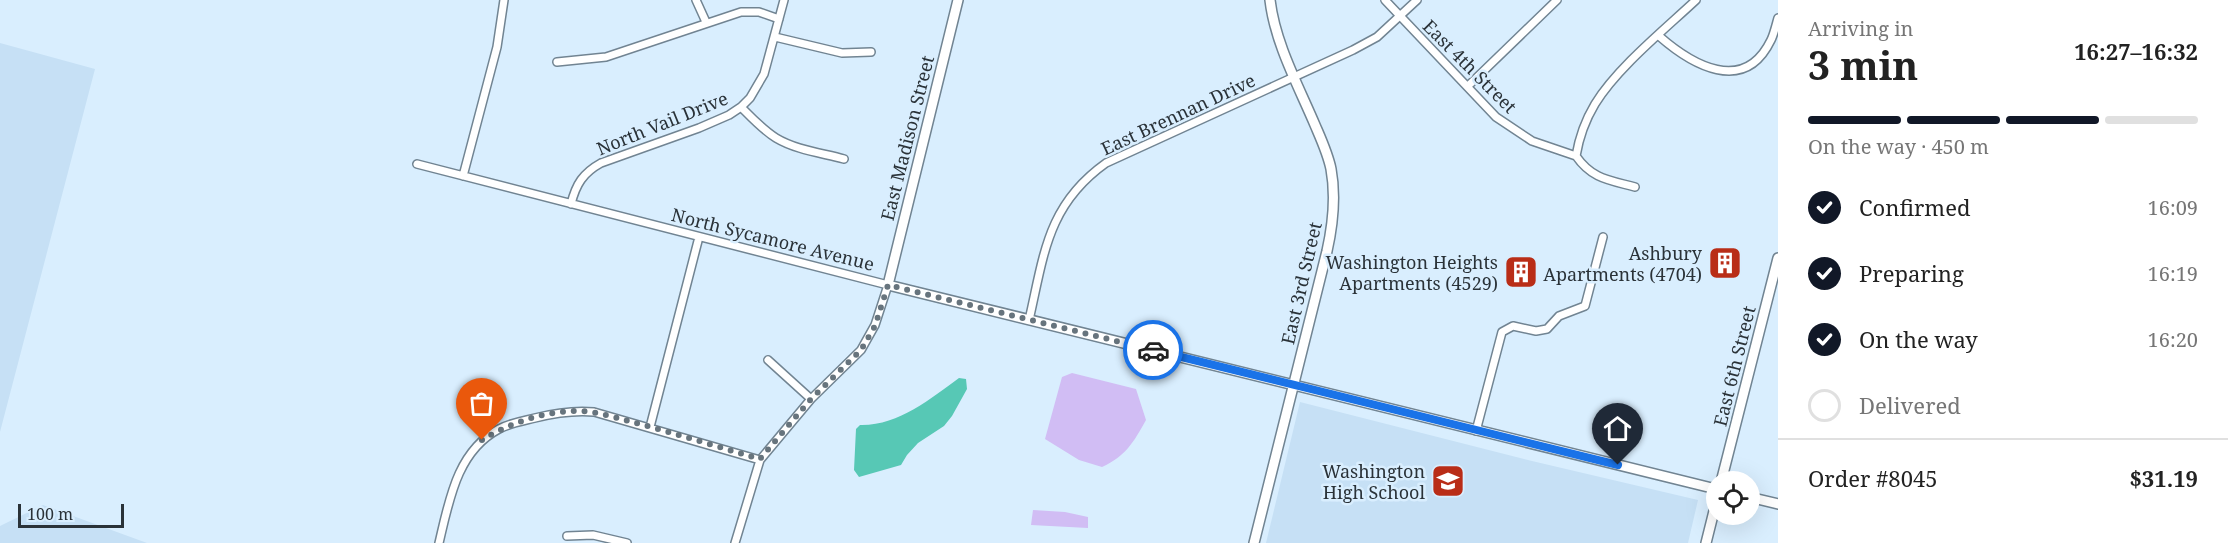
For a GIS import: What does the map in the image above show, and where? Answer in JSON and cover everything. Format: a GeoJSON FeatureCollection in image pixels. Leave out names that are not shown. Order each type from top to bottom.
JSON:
{"type":"FeatureCollection","features":[{"type":"Feature","properties":{"kind":"main road","name":"East Madison Street"},"geometry":{"type":"LineString","coordinates":[[888,285],[958,0]]}},
{"type":"Feature","properties":{"kind":"main road","name":"East 3rd Street"},"geometry":{"type":"LineString","coordinates":[[1254,543],[1329,243],[1333,218],[1333,191],[1325,149],[1279,37],[1270,0]]}},
{"type":"Feature","properties":{"kind":"main road","name":"East 6th Street"},"geometry":{"type":"LineString","coordinates":[[1724,471],[1778,258]]}},
{"type":"Feature","properties":{"kind":"main road","name":"North Sycamore Avenue"},"geometry":{"type":"LineString","coordinates":[[888,285],[1706,487]]}},
{"type":"Feature","properties":{"kind":"main road"},"geometry":{"type":"LineString","coordinates":[[1760,500],[1778,504]]}},
{"type":"Feature","properties":{"kind":"main road"},"geometry":{"type":"LineString","coordinates":[[1706,543],[1710,525]]}},
{"type":"Feature","properties":{"kind":"street"},"geometry":{"type":"LineString","coordinates":[[463,176],[497,47],[504,0]]}},
{"type":"Feature","properties":{"kind":"street"},"geometry":{"type":"LineString","coordinates":[[696,0],[706,22]]}},
{"type":"Feature","properties":{"kind":"street","name":"North Vail Drive"},"geometry":{"type":"LineString","coordinates":[[571,204],[580,179],[595,166],[699,128],[741,107],[750,98],[764,74],[784,0]]}},
{"type":"Feature","properties":{"kind":"street","name":"East 4th Street"},"geometry":{"type":"LineString","coordinates":[[1385,0],[1496,117],[1516,132],[1551,149],[1576,156]]}},
{"type":"Feature","properties":{"kind":"street","name":"East Brennan Drive"},"geometry":{"type":"LineString","coordinates":[[1029,320],[1048,234],[1073,192],[1089,175],[1106,163],[1377,37],[1417,0]]}},
{"type":"Feature","properties":{"kind":"street"},"geometry":{"type":"LineString","coordinates":[[1468,86],[1557,0]]}},
{"type":"Feature","properties":{"kind":"street"},"geometry":{"type":"LineString","coordinates":[[1635,187],[1593,175],[1584,168],[1576,156],[1578,143],[1596,102],[1619,74],[1696,0]]}},
{"type":"Feature","properties":{"kind":"street"},"geometry":{"type":"LineString","coordinates":[[557,62],[606,57],[741,12],[759,12],[779,19]]}},
{"type":"Feature","properties":{"kind":"street"},"geometry":{"type":"LineString","coordinates":[[1659,36],[1689,60],[1704,67],[1721,71],[1735,70],[1750,64],[1761,56],[1771,40],[1778,18]]}},
{"type":"Feature","properties":{"kind":"street"},"geometry":{"type":"LineString","coordinates":[[775,37],[842,53],[871,52]]}},
{"type":"Feature","properties":{"kind":"street"},"geometry":{"type":"LineString","coordinates":[[741,107],[778,139],[844,159]]}},
{"type":"Feature","properties":{"kind":"street","name":"North Sycamore Avenue"},"geometry":{"type":"LineString","coordinates":[[417,164],[888,285]]}},
{"type":"Feature","properties":{"kind":"street"},"geometry":{"type":"LineString","coordinates":[[650,427],[699,237]]}},
{"type":"Feature","properties":{"kind":"street"},"geometry":{"type":"LineString","coordinates":[[1476,431],[1502,332],[1514,326],[1536,332],[1547,329],[1559,316],[1585,306],[1603,237]]}},
{"type":"Feature","properties":{"kind":"street"},"geometry":{"type":"LineString","coordinates":[[735,543],[760,459],[811,399],[861,350],[875,326],[888,285]]}},
{"type":"Feature","properties":{"kind":"street"},"geometry":{"type":"LineString","coordinates":[[768,360],[811,399]]}},
{"type":"Feature","properties":{"kind":"street"},"geometry":{"type":"LineString","coordinates":[[439,543],[457,477],[465,462],[482,440],[500,428],[521,422],[573,411],[594,412],[760,459]]}},
{"type":"Feature","properties":{"kind":"street"},"geometry":{"type":"LineString","coordinates":[[567,536],[593,535],[627,543]]}},
{"type":"Feature","properties":{"kind":"shaded area"},"geometry":{"type":"Polygon","coordinates":[[[0,43],[95,69],[0,432],[0,43]]]}},
{"type":"Feature","properties":{"kind":"shaded area"},"geometry":{"type":"Polygon","coordinates":[[[1072,373],[1136,389],[1146,420],[1128,448],[1102,467],[1079,460],[1045,439],[1062,377],[1072,373]]]}},
{"type":"Feature","properties":{"kind":"shaded area"},"geometry":{"type":"Polygon","coordinates":[[[959,378],[966,379],[967,389],[944,426],[918,443],[901,465],[859,477],[854,470],[856,429],[860,425],[887,421],[913,410],[959,378]]]}},
{"type":"Feature","properties":{"kind":"shaded area","name":"Washington High School"},"geometry":{"type":"Polygon","coordinates":[[[1300,402],[1532,461],[1698,500],[1688,543],[1266,543],[1300,402]]]}},
{"type":"Feature","properties":{"kind":"shaded area"},"geometry":{"type":"Polygon","coordinates":[[[43,505],[147,543],[0,543],[0,526],[43,505]]]}},
{"type":"Feature","properties":{"kind":"shaded area"},"geometry":{"type":"Polygon","coordinates":[[[1033,510],[1065,512],[1088,517],[1088,528],[1031,525],[1033,510]]]}},
{"type":"Feature","properties":{"kind":"way so far"},"geometry":{"type":"LineString","coordinates":[[482,440],[500,428],[521,422],[563,412],[585,411],[760,459],[811,399],[861,350],[875,326],[888,285],[1153,350]]}},
{"type":"Feature","properties":{"kind":"place","name":"Ashbury Apartments (4704)"},"geometry":{"type":"Point","coordinates":[1725,263]}},
{"type":"Feature","properties":{"kind":"place","name":"Washington Heights Apartments (4529)"},"geometry":{"type":"Point","coordinates":[1521,272]}},
{"type":"Feature","properties":{"kind":"place","name":"Washington High School"},"geometry":{"type":"Point","coordinates":[1448,481]}},
{"type":"Feature","properties":{"kind":"route"},"geometry":{"type":"LineString","coordinates":[[1153,350],[1618,465]]}}]}
